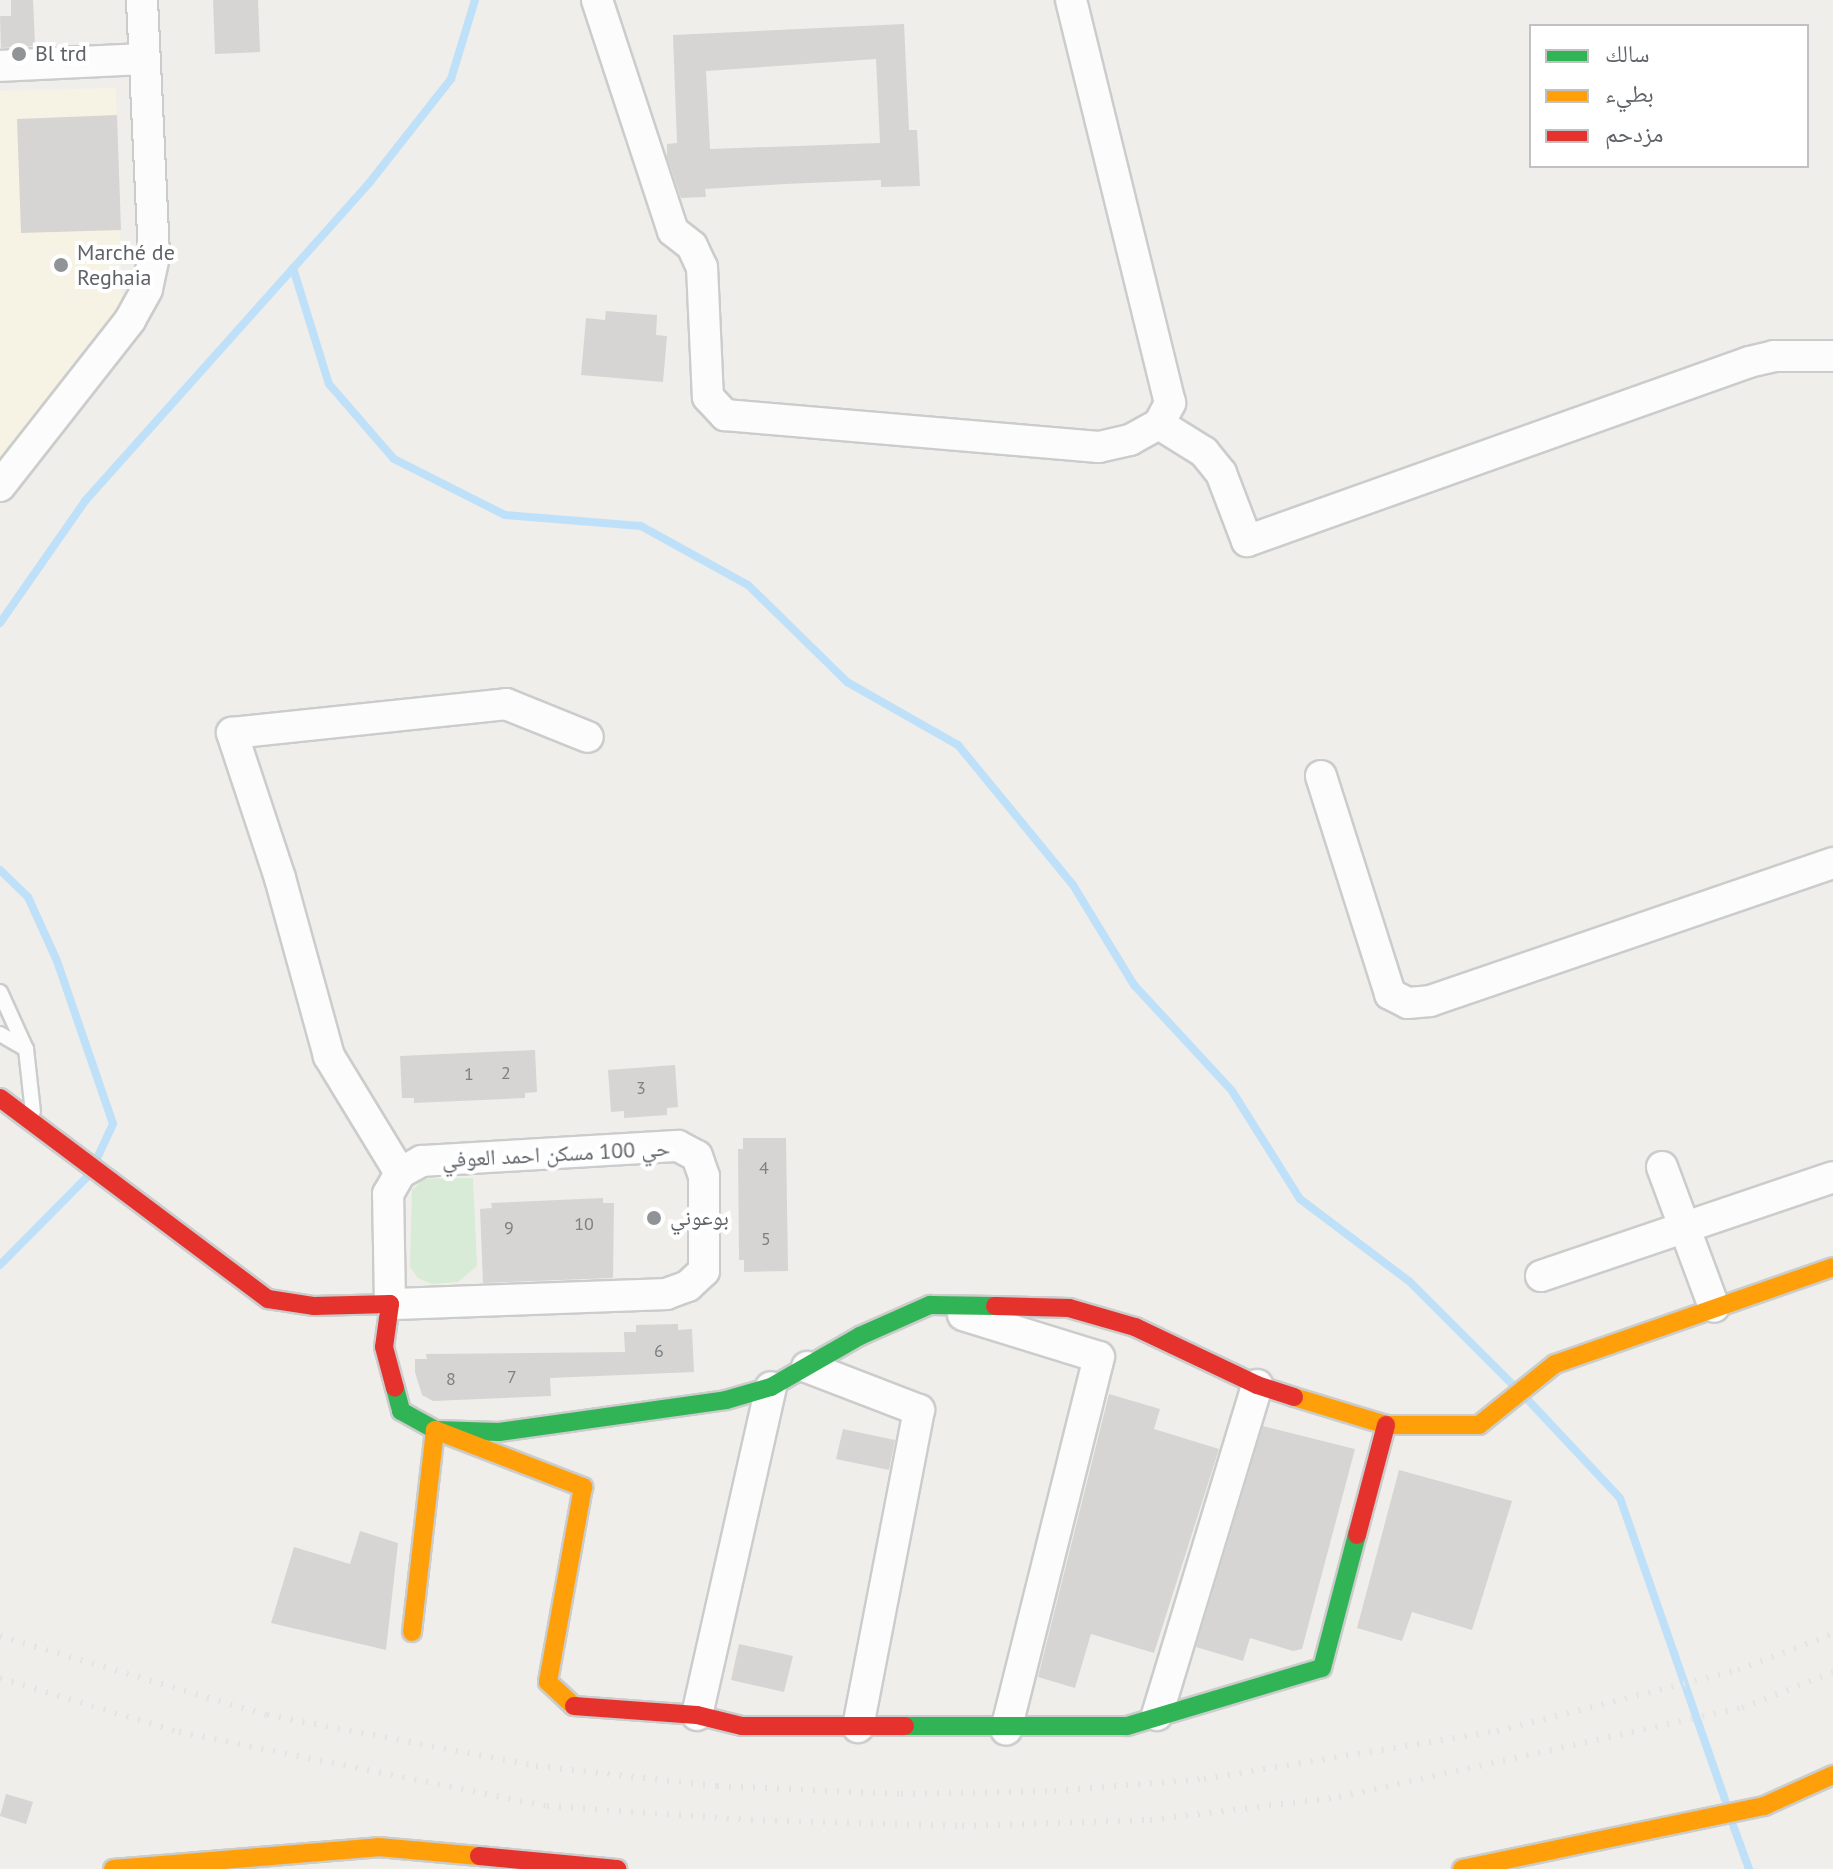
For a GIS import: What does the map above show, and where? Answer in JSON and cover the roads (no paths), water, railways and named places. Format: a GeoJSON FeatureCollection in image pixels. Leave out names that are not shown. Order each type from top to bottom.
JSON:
{"type":"FeatureCollection","features":[{"type":"Feature","properties":{"kind":"street"},"geometry":{"type":"LineString","coordinates":[[0,486],[130,320],[147,289],[154,255],[142,0]]}},
{"type":"Feature","properties":{"kind":"street"},"geometry":{"type":"LineString","coordinates":[[597,0],[673,231],[692,246],[702,267],[708,397],[725,415],[1099,447],[1130,440],[1159,424],[1170,403],[1168,384],[1071,0]]}},
{"type":"Feature","properties":{"kind":"street"},"geometry":{"type":"LineString","coordinates":[[0,66],[144,59]]}},
{"type":"Feature","properties":{"kind":"street"},"geometry":{"type":"LineString","coordinates":[[1159,424],[1204,452],[1221,473],[1247,541],[1749,362],[1774,356],[1833,356]]}},
{"type":"Feature","properties":{"kind":"street"},"geometry":{"type":"LineString","coordinates":[[588,737],[506,704],[232,733],[280,878],[329,1056],[400,1173],[388,1194],[390,1304],[384,1347],[401,1411],[435,1430],[583,1487],[548,1682],[578,1709],[697,1715],[742,1726],[1006,1730],[1127,1726],[1322,1668],[1386,1425]]}},
{"type":"Feature","properties":{"kind":"street"},"geometry":{"type":"LineString","coordinates":[[1321,776],[1390,994],[1408,1003],[1430,1001],[1833,863]]}},
{"type":"Feature","properties":{"kind":"street"},"geometry":{"type":"LineString","coordinates":[[0,1098],[268,1299],[314,1306],[390,1304]]}},
{"type":"Feature","properties":{"kind":"street","name":"حي 100 مسكن احمد العوفي"},"geometry":{"type":"LineString","coordinates":[[390,1304],[666,1294],[688,1286],[704,1271],[708,1246],[704,1176],[697,1156],[678,1146],[422,1161],[400,1173]]}},
{"type":"Feature","properties":{"kind":"street"},"geometry":{"type":"LineString","coordinates":[[1662,1167],[1714,1307]]}},
{"type":"Feature","properties":{"kind":"street"},"geometry":{"type":"LineString","coordinates":[[1541,1276],[1833,1177]]}},
{"type":"Feature","properties":{"kind":"street"},"geometry":{"type":"LineString","coordinates":[[435,1430],[499,1432],[596,1421],[726,1400],[771,1387],[930,1305],[1069,1308],[1135,1327],[1257,1385],[1386,1425],[1444,1429],[1479,1425],[1555,1364],[1833,1267]]}},
{"type":"Feature","properties":{"kind":"street"},"geometry":{"type":"LineString","coordinates":[[930,1305],[1099,1357],[1006,1730]]}},
{"type":"Feature","properties":{"kind":"street"},"geometry":{"type":"LineString","coordinates":[[807,1367],[919,1410],[858,1727]]}},
{"type":"Feature","properties":{"kind":"street"},"geometry":{"type":"LineString","coordinates":[[1157,1715],[1257,1385]]}},
{"type":"Feature","properties":{"kind":"street"},"geometry":{"type":"LineString","coordinates":[[697,1715],[771,1387]]}},
{"type":"Feature","properties":{"kind":"street"},"geometry":{"type":"LineString","coordinates":[[412,1632],[435,1430]]}},
{"type":"Feature","properties":{"kind":"street"},"geometry":{"type":"LineString","coordinates":[[1462,1869],[1695,1823],[1764,1806],[1833,1775]]}},
{"type":"Feature","properties":{"kind":"street"},"geometry":{"type":"LineString","coordinates":[[122,1868],[378,1847],[617,1869]]}},
{"type":"Feature","properties":{"kind":"lane"},"geometry":{"type":"LineString","coordinates":[[0,992],[26,1049],[34,1124]]}},
{"type":"Feature","properties":{"kind":"lane"},"geometry":{"type":"LineString","coordinates":[[0,1034],[26,1049]]}},
{"type":"Feature","properties":{"kind":"lane"},"geometry":{"type":"LineString","coordinates":[[378,1847],[383,1869]]}},
{"type":"Feature","properties":{"kind":"waterway"},"geometry":{"type":"LineString","coordinates":[[0,623],[85,501],[370,182],[451,79],[475,0]]}},
{"type":"Feature","properties":{"kind":"waterway"},"geometry":{"type":"LineString","coordinates":[[293,268],[329,384],[394,459],[505,515],[641,526],[748,585],[847,682],[958,745],[1073,885],[1134,985],[1232,1091],[1300,1199],[1409,1281],[1513,1385]]}},
{"type":"Feature","properties":{"kind":"waterway"},"geometry":{"type":"LineString","coordinates":[[0,870],[28,897],[57,961],[113,1124],[97,1158]]}},
{"type":"Feature","properties":{"kind":"waterway"},"geometry":{"type":"LineString","coordinates":[[0,1265],[87,1177]]}},
{"type":"Feature","properties":{"kind":"waterway"},"geometry":{"type":"LineString","coordinates":[[1528,1400],[1620,1498],[1725,1800]]}},
{"type":"Feature","properties":{"kind":"waterway"},"geometry":{"type":"LineString","coordinates":[[1733,1825],[1749,1869]]}},
{"type":"Feature","properties":{"kind":"railway"},"geometry":{"type":"LineString","coordinates":[[0,1636],[267,1715],[536,1766],[717,1786],[901,1794],[1054,1791],[1204,1779],[1497,1731],[1738,1670],[1833,1634]]}},
{"type":"Feature","properties":{"kind":"railway"},"geometry":{"type":"LineString","coordinates":[[0,1678],[179,1732],[547,1806],[751,1820],[962,1826],[1150,1820],[1339,1797],[1742,1708],[1833,1672]]}},
{"type":"Feature","properties":{"kind":"place","name":"Bl trd"},"geometry":{"type":"Point","coordinates":[19,54]}},
{"type":"Feature","properties":{"kind":"place","name":"Marché de Reghaia"},"geometry":{"type":"Point","coordinates":[61,265]}},
{"type":"Feature","properties":{"kind":"place","name":"بوعوني"},"geometry":{"type":"Point","coordinates":[654,1218]}}]}
